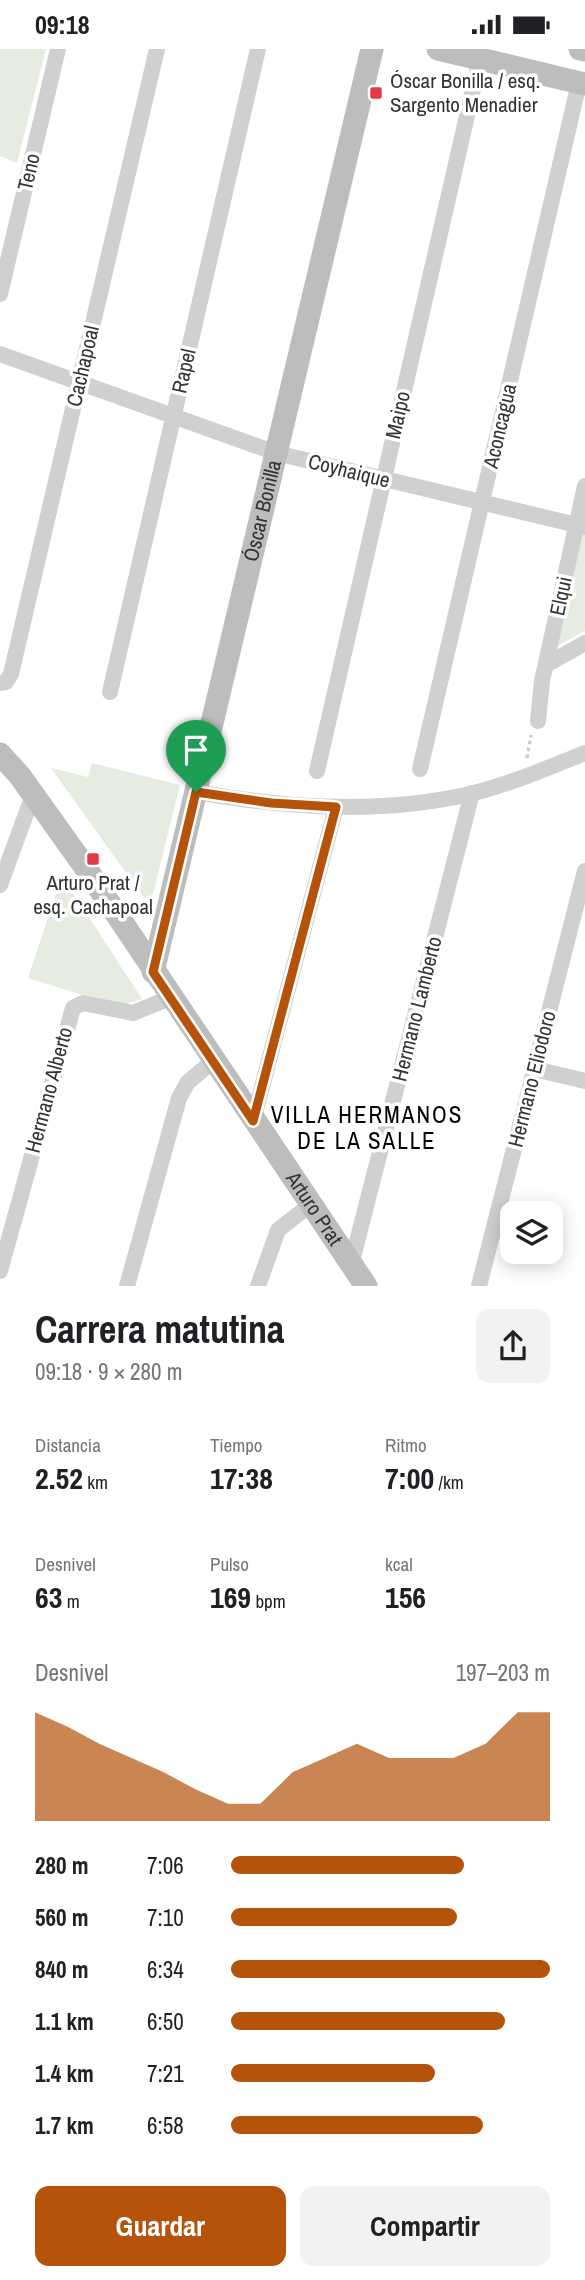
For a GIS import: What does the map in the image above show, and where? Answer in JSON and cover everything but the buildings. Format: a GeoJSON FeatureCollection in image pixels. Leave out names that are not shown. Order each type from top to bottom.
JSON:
{"type":"FeatureCollection","features":[{"type":"Feature","properties":{"kind":"street","name":"Teno"},"geometry":{"type":"LineString","coordinates":[[0,294],[58,49]]}},
{"type":"Feature","properties":{"kind":"street","name":"Cachapoal"},"geometry":{"type":"LineString","coordinates":[[3,682],[11,674],[157,49]]}},
{"type":"Feature","properties":{"kind":"street","name":"Rapel"},"geometry":{"type":"LineString","coordinates":[[110,692],[258,49]]}},
{"type":"Feature","properties":{"kind":"street","name":"Óscar Bonilla"},"geometry":{"type":"LineString","coordinates":[[153,972],[372,49]]}},
{"type":"Feature","properties":{"kind":"street"},"geometry":{"type":"LineString","coordinates":[[438,49],[582,83]]}},
{"type":"Feature","properties":{"kind":"street","name":"Maipo"},"geometry":{"type":"LineString","coordinates":[[317,771],[480,59]]}},
{"type":"Feature","properties":{"kind":"street","name":"Aconcagua"},"geometry":{"type":"LineString","coordinates":[[420,769],[582,83]]}},
{"type":"Feature","properties":{"kind":"street","name":"Coyhaique"},"geometry":{"type":"LineString","coordinates":[[0,354],[276,453],[580,526]]}},
{"type":"Feature","properties":{"kind":"street","name":"Elqui"},"geometry":{"type":"LineString","coordinates":[[538,721],[546,665],[580,526],[585,486]]}},
{"type":"Feature","properties":{"kind":"street","name":"Elqui"},"geometry":{"type":"LineString","coordinates":[[546,665],[585,643]]}},
{"type":"Feature","properties":{"kind":"street"},"geometry":{"type":"LineString","coordinates":[[196,792],[271,803],[336,807],[413,804],[472,793],[523,778],[585,753]]}},
{"type":"Feature","properties":{"kind":"street","name":"Arturo Prat"},"geometry":{"type":"LineString","coordinates":[[0,754],[33,795],[366,1286]]}},
{"type":"Feature","properties":{"kind":"street","name":"Hermano Lamberto"},"geometry":{"type":"LineString","coordinates":[[351,1265],[472,793]]}},
{"type":"Feature","properties":{"kind":"street"},"geometry":{"type":"LineString","coordinates":[[0,885],[33,795]]}},
{"type":"Feature","properties":{"kind":"street"},"geometry":{"type":"LineString","coordinates":[[253,1121],[336,807]]}},
{"type":"Feature","properties":{"kind":"street","name":"Hermano Eliodoro"},"geometry":{"type":"LineString","coordinates":[[479,1286],[585,871]]}},
{"type":"Feature","properties":{"kind":"street","name":"Hermano Alberto"},"geometry":{"type":"LineString","coordinates":[[0,1271],[73,1008],[83,1003],[133,1013],[170,998]]}},
{"type":"Feature","properties":{"kind":"street"},"geometry":{"type":"LineString","coordinates":[[127,1286],[179,1098],[188,1082],[213,1062]]}},
{"type":"Feature","properties":{"kind":"street"},"geometry":{"type":"LineString","coordinates":[[535,1069],[585,1081]]}},
{"type":"Feature","properties":{"kind":"street"},"geometry":{"type":"LineString","coordinates":[[258,1286],[278,1230],[310,1205]]}},
{"type":"Feature","properties":{"kind":"path"},"geometry":{"type":"LineString","coordinates":[[523,778],[531,736],[538,721]]}},
{"type":"Feature","properties":{"kind":"shaded area"},"geometry":{"type":"Polygon","coordinates":[[[0,49],[46,49],[17,163],[0,156],[0,49]]]}},
{"type":"Feature","properties":{"kind":"shaded area"},"geometry":{"type":"Polygon","coordinates":[[[580,534],[585,535],[585,631],[557,646],[580,534]]]}},
{"type":"Feature","properties":{"kind":"shaded area"},"geometry":{"type":"Polygon","coordinates":[[[92,763],[180,785],[152,898],[144,898],[51,768],[88,777],[92,763]]]}},
{"type":"Feature","properties":{"kind":"shaded area"},"geometry":{"type":"Polygon","coordinates":[[[62,876],[142,999],[118,1006],[28,978],[62,876]]]}},
{"type":"Feature","properties":{"kind":"place","name":"Óscar Bonilla / esq. Sargento Menadier"},"geometry":{"type":"Point","coordinates":[376,93]}},
{"type":"Feature","properties":{"kind":"place","name":"Arturo Prat / esq. Cachapoal"},"geometry":{"type":"Point","coordinates":[93,859]}},
{"type":"Feature","properties":{"kind":"district","name":"VILLA HERMANOS DE LA SALLE"},"geometry":{"type":"Point","coordinates":[367,1128]}},
{"type":"Feature","properties":{"kind":"route"},"geometry":{"type":"LineString","coordinates":[[196,792],[271,803],[336,807],[253,1121],[153,972],[196,792]]}}]}
